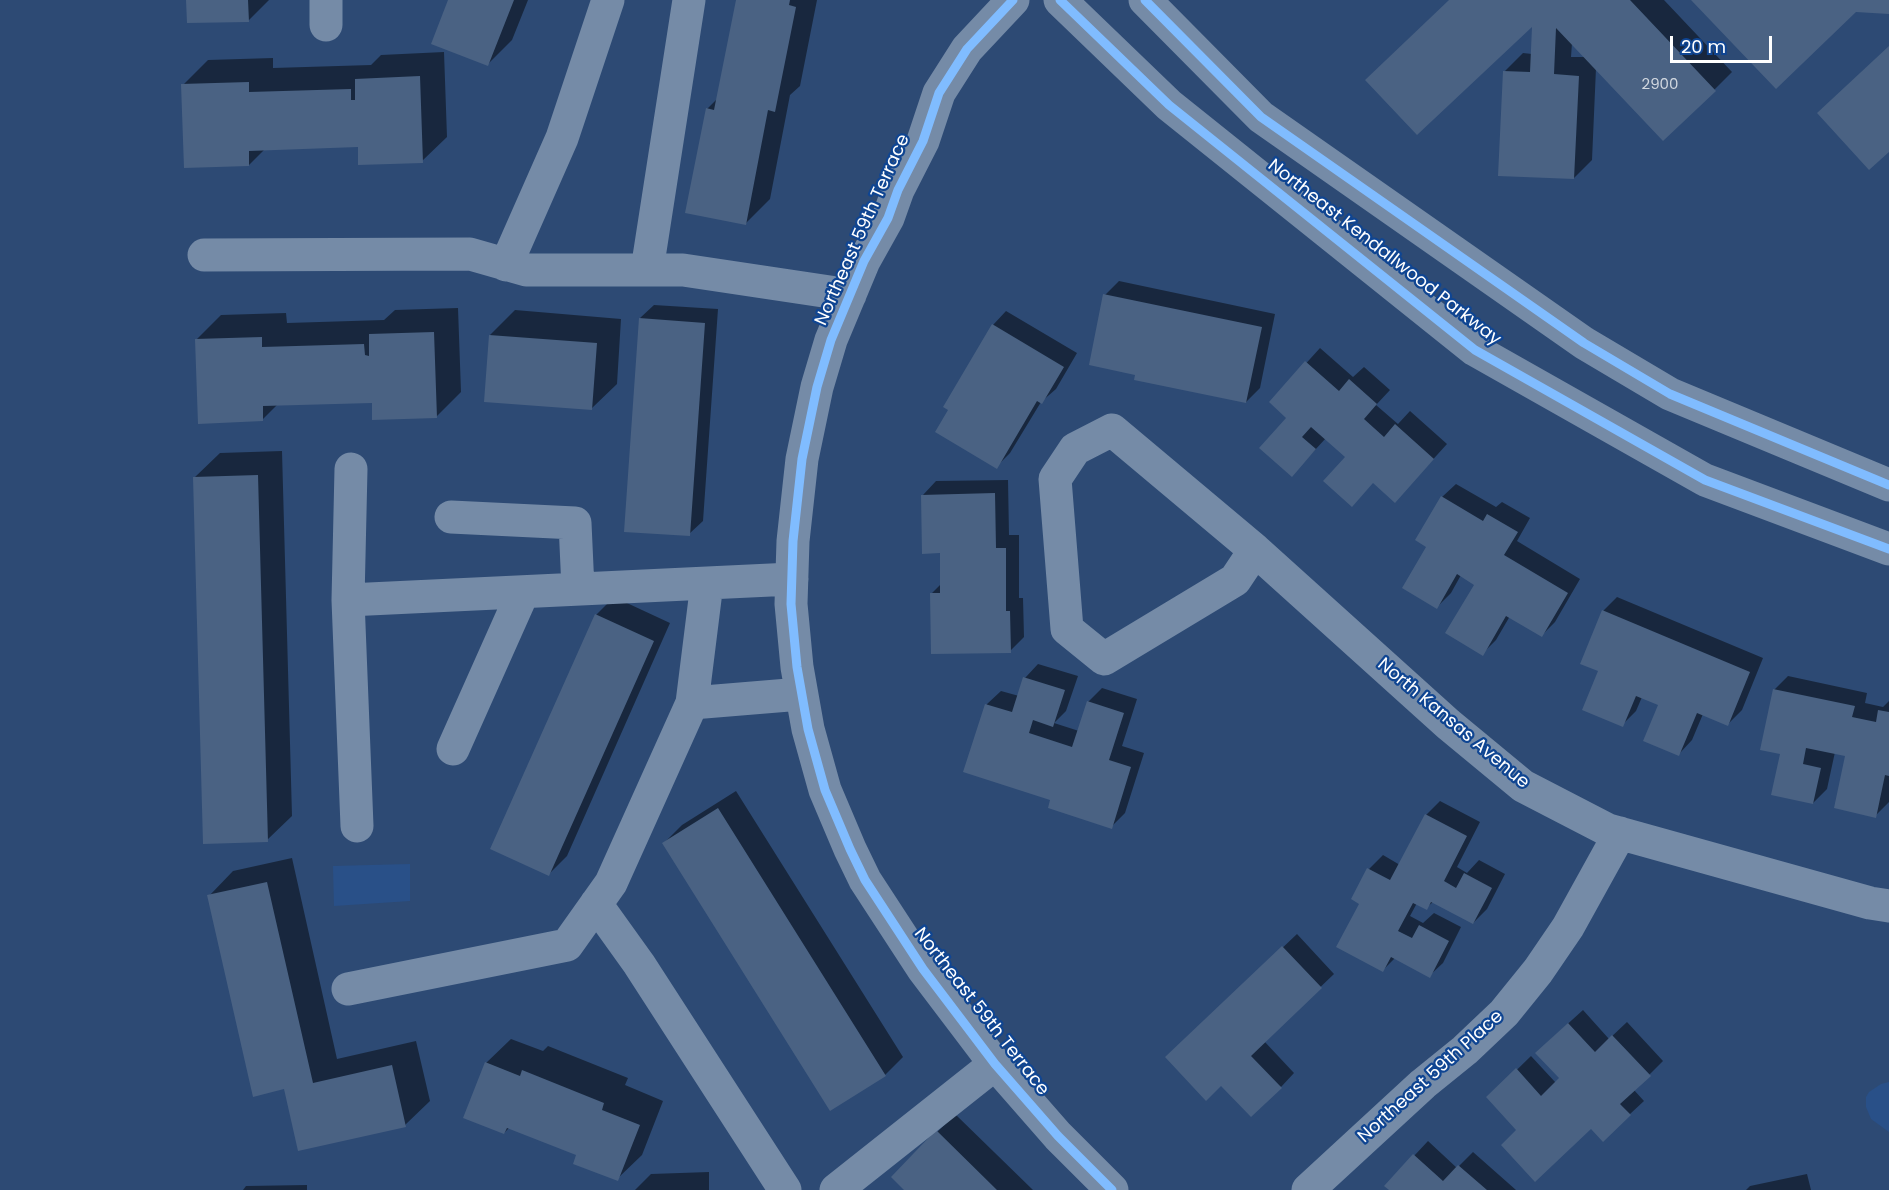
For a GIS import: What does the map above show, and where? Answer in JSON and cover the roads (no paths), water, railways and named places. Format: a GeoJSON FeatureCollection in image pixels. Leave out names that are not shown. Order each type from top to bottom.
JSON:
{"type":"FeatureCollection","features":[{"type":"Feature","properties":{"kind":"street"},"geometry":{"type":"LineString","coordinates":[[506,265],[562,138],[608,0]]}},
{"type":"Feature","properties":{"kind":"street"},"geometry":{"type":"LineString","coordinates":[[647,270],[689,0]]}},
{"type":"Feature","properties":{"kind":"street","name":"Northeast 59th Terrace"},"geometry":{"type":"LineString","coordinates":[[1013,0],[967,48],[939,93],[923,141],[898,190],[888,218],[864,261],[831,340],[817,387],[802,459],[793,541],[791,604],[796,667],[808,729],[825,790],[865,880],[923,969],[995,1064],[1058,1136],[1112,1190]]}},
{"type":"Feature","properties":{"kind":"street","name":"Northeast Kendallwood Parkway"},"geometry":{"type":"LineString","coordinates":[[1060,0],[1169,105],[1475,350],[1705,480],[1889,549]]}},
{"type":"Feature","properties":{"kind":"street","name":"Northeast Kendallwood Parkway"},"geometry":{"type":"LineString","coordinates":[[1144,0],[1261,117],[1584,343],[1670,394],[1889,485]]}},
{"type":"Feature","properties":{"kind":"street"},"geometry":{"type":"LineString","coordinates":[[204,255],[470,254],[526,270],[683,270],[850,295]]}},
{"type":"Feature","properties":{"kind":"street","name":"North Kansas Avenue"},"geometry":{"type":"LineString","coordinates":[[1255,550],[1235,580],[1104,659],[1067,629],[1055,479],[1075,449],[1112,430],[1255,550],[1448,724],[1522,786],[1608,830],[1870,903],[1889,906]]}},
{"type":"Feature","properties":{"kind":"street"},"geometry":{"type":"LineString","coordinates":[[351,469],[348,600],[357,826]]}},
{"type":"Feature","properties":{"kind":"street"},"geometry":{"type":"LineString","coordinates":[[451,517],[575,523],[578,589]]}},
{"type":"Feature","properties":{"kind":"street"},"geometry":{"type":"LineString","coordinates":[[348,600],[792,579]]}},
{"type":"Feature","properties":{"kind":"street"},"geometry":{"type":"LineString","coordinates":[[348,988],[567,945],[611,883],[692,703],[707,583]]}},
{"type":"Feature","properties":{"kind":"street"},"geometry":{"type":"LineString","coordinates":[[453,749],[523,592]]}},
{"type":"Feature","properties":{"kind":"street"},"geometry":{"type":"LineString","coordinates":[[692,703],[801,694]]}},
{"type":"Feature","properties":{"kind":"street","name":"Northeast 59th Place"},"geometry":{"type":"LineString","coordinates":[[1308,1190],[1504,1013],[1538,971],[1568,927],[1620,833]]}},
{"type":"Feature","properties":{"kind":"street"},"geometry":{"type":"LineString","coordinates":[[596,904],[639,964],[784,1190]]}},
{"type":"Feature","properties":{"kind":"street"},"geometry":{"type":"LineString","coordinates":[[836,1190],[995,1064]]}},
{"type":"Feature","properties":{"kind":"water"},"geometry":{"type":"Polygon","coordinates":[[[410,864],[410,901],[334,906],[333,866],[410,864]]]}},
{"type":"Feature","properties":{"kind":"water"},"geometry":{"type":"Polygon","coordinates":[[[1889,1082],[1889,1132],[1871,1119],[1866,1107],[1866,1097],[1869,1092],[1881,1084],[1889,1082]]]}}]}
